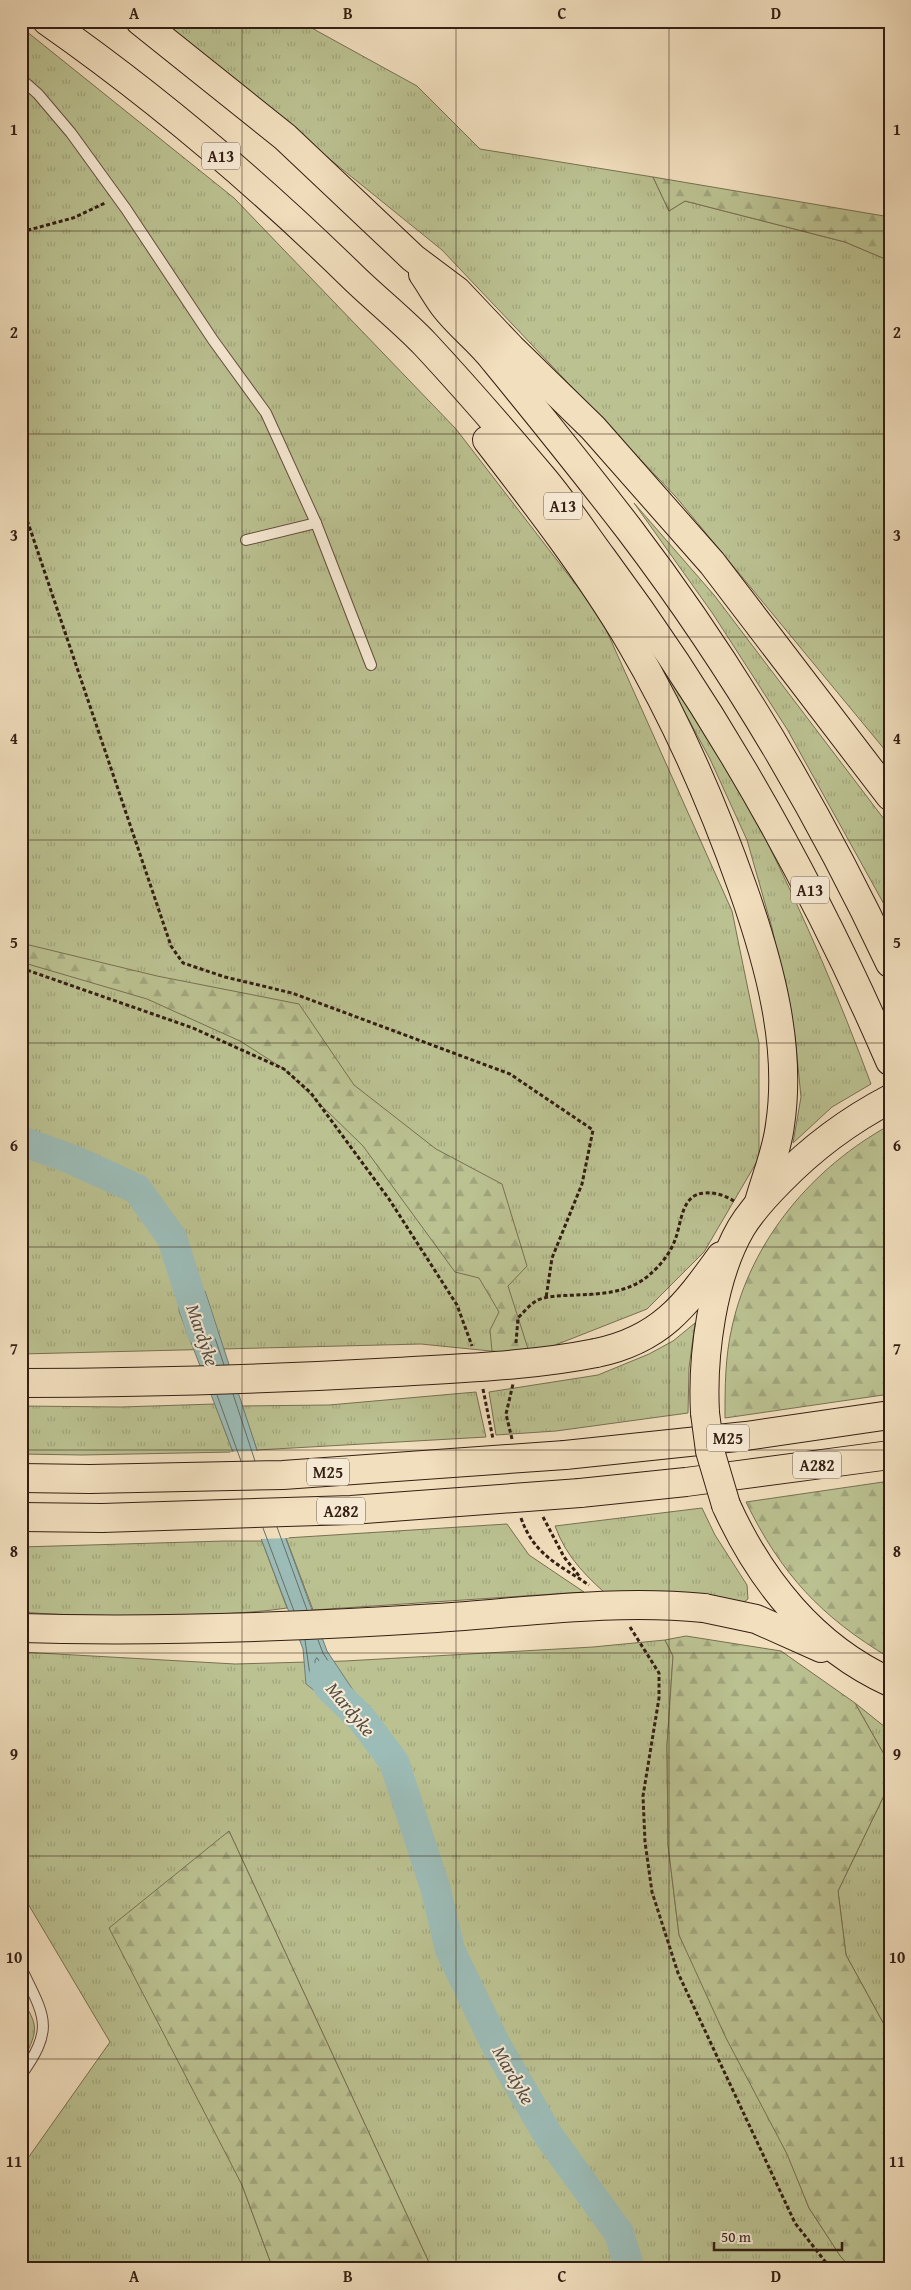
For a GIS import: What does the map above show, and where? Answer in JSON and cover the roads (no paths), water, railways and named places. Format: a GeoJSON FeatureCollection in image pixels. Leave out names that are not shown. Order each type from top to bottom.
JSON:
{"type":"FeatureCollection","features":[{"type":"Feature","properties":{"kind":"highway","name":"A13"},"geometry":{"type":"LineString","coordinates":[[47,21],[93,54],[194,133],[292,217],[423,343],[544,479],[648,619],[717,726],[776,825],[860,991],[890,1061]]}},
{"type":"Feature","properties":{"kind":"highway","name":"A13"},"geometry":{"type":"LineString","coordinates":[[140,21],[285,138],[413,258],[445,306],[494,358],[628,528],[678,597],[740,689],[807,801],[868,916],[890,963]]}},
{"type":"Feature","properties":{"kind":"highway"},"geometry":{"type":"LineString","coordinates":[[413,258],[457,291],[511,348],[593,428],[712,563],[890,796]]}},
{"type":"Feature","properties":{"kind":"highway"},"geometry":{"type":"LineString","coordinates":[[383,306],[399,335],[472,420],[530,496],[578,562],[631,643],[678,729],[716,815],[755,924],[775,1003],[782,1063],[780,1125],[750,1215],[720,1284],[708,1334],[704,1368],[705,1413],[710,1451],[726,1505],[758,1566],[786,1602],[818,1635],[890,1690]]}},
{"type":"Feature","properties":{"kind":"highway"},"geometry":{"type":"LineString","coordinates":[[21,1383],[149,1382],[330,1376],[460,1368],[553,1360],[596,1354],[633,1341],[673,1317],[702,1282],[750,1215],[801,1159],[843,1125],[890,1099]]}},
{"type":"Feature","properties":{"kind":"highway","name":"M25"},"geometry":{"type":"LineString","coordinates":[[21,1478],[90,1479],[313,1473],[565,1455],[746,1436],[890,1416]]}},
{"type":"Feature","properties":{"kind":"highway","name":"A282"},"geometry":{"type":"LineString","coordinates":[[21,1516],[102,1518],[351,1510],[580,1493],[686,1482],[890,1455]]}},
{"type":"Feature","properties":{"kind":"highway"},"geometry":{"type":"LineString","coordinates":[[21,1628],[123,1630],[292,1625],[624,1604],[704,1608],[756,1619],[890,1682]]}},
{"type":"Feature","properties":{"kind":"lane"},"geometry":{"type":"LineString","coordinates":[[21,79],[38,94],[71,132],[213,340],[266,413],[316,523],[371,665]]}},
{"type":"Feature","properties":{"kind":"lane"},"geometry":{"type":"LineString","coordinates":[[246,540],[316,523]]}},
{"type":"Feature","properties":{"kind":"lane"},"geometry":{"type":"LineString","coordinates":[[21,1968],[39,2005],[44,2024],[42,2043],[21,2075]]}},
{"type":"Feature","properties":{"kind":"water"},"geometry":{"type":"Polygon","coordinates":[[[205,1291],[286,1539],[327,1651],[361,1702],[338,1709],[306,1684],[303,1649],[262,1541],[233,1452],[179,1311],[179,1297],[205,1291]]]}},
{"type":"Feature","properties":{"kind":"waterway","name":"Mardyke"},"geometry":{"type":"LineString","coordinates":[[21,1141],[71,1159],[137,1189],[172,1238],[202,1332]]}},
{"type":"Feature","properties":{"kind":"waterway","name":"Mardyke"},"geometry":{"type":"LineString","coordinates":[[324,1675],[328,1686],[361,1718],[394,1762],[436,1890],[450,1950],[496,2045],[548,2135],[619,2233],[630,2269]]}}]}
